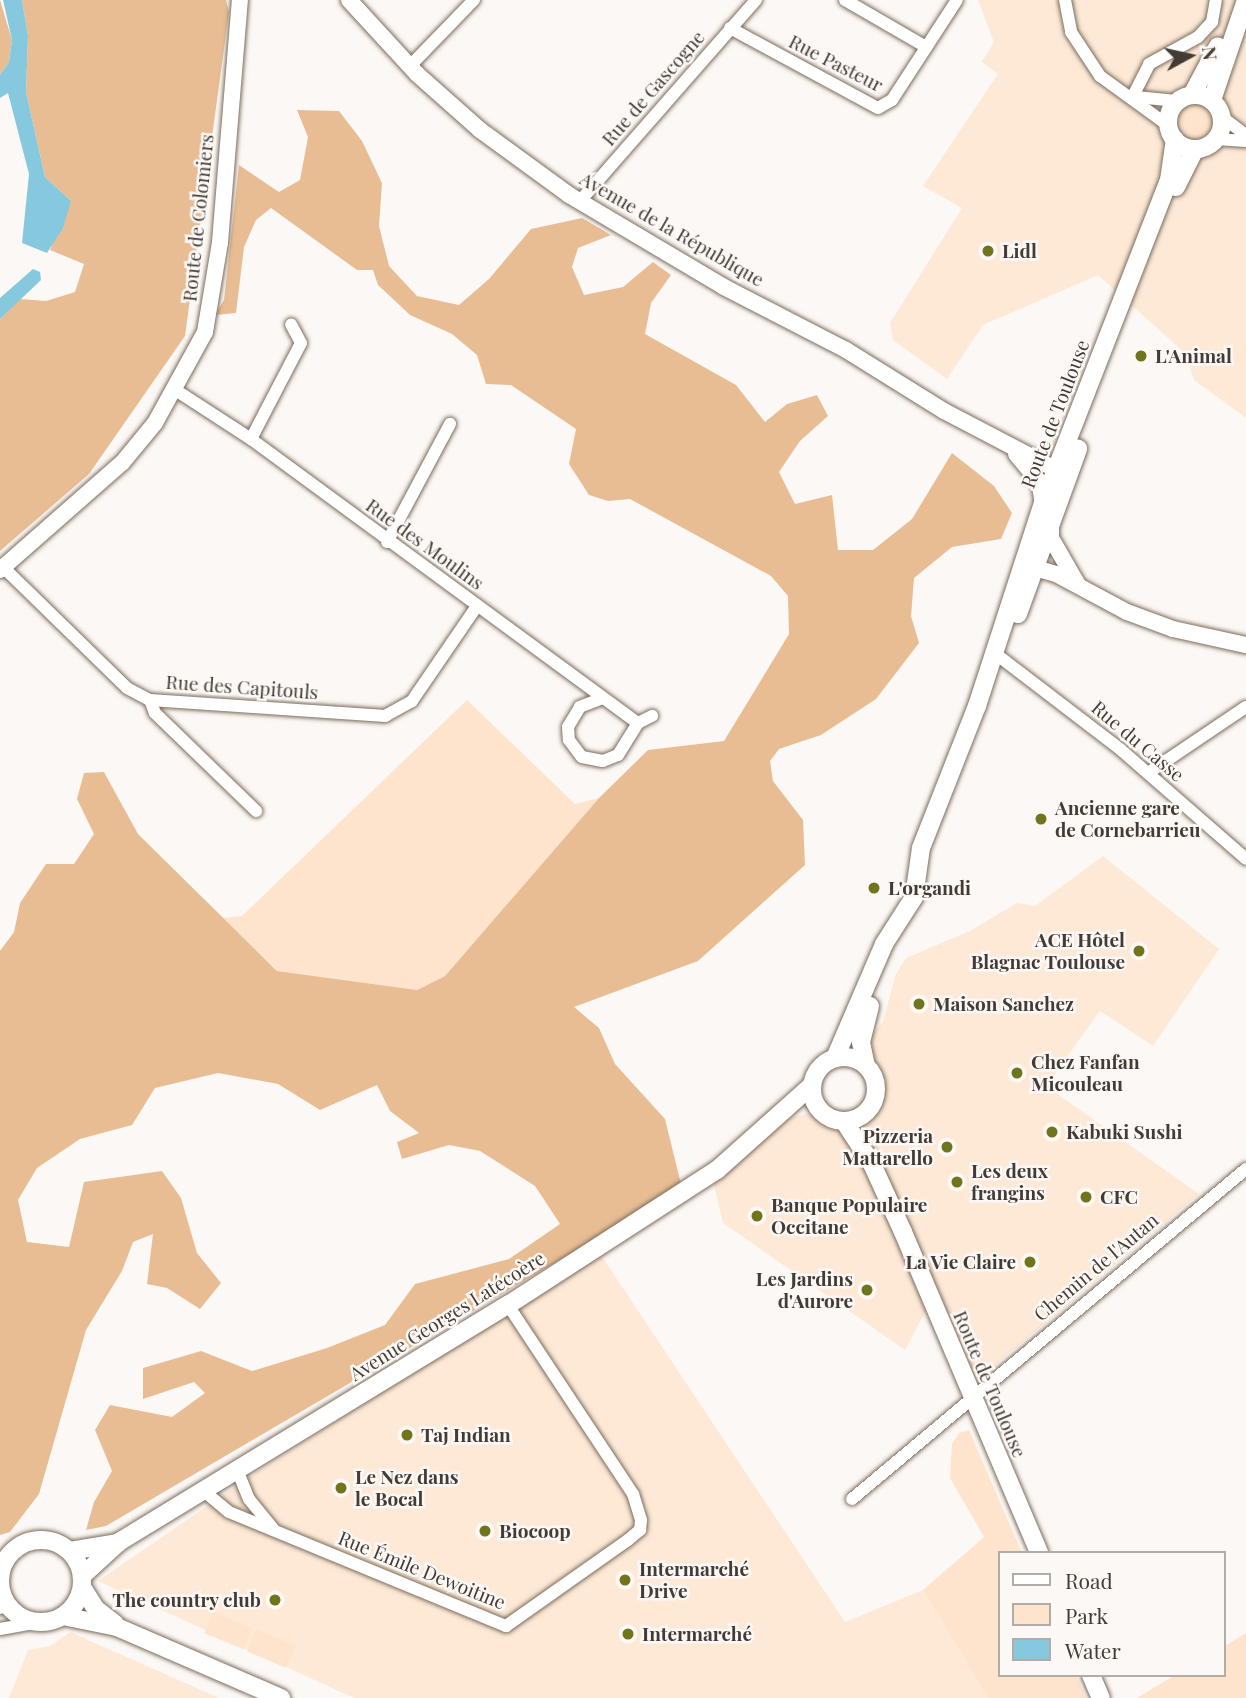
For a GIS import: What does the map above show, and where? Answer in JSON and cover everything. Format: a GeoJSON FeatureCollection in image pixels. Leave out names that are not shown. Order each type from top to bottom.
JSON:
{"type":"FeatureCollection","features":[{"type":"Feature","properties":{"kind":"main road"},"geometry":{"type":"LineString","coordinates":[[1235,0],[1216,52],[1185,98],[1172,132],[1195,149],[1216,139],[1222,117],[1212,100],[1246,0]]}},
{"type":"Feature","properties":{"kind":"main road"},"geometry":{"type":"LineString","coordinates":[[1185,98],[1212,100]]}},
{"type":"Feature","properties":{"kind":"main road","name":"Route de Toulouse"},"geometry":{"type":"LineString","coordinates":[[977,706],[1001,658],[1035,568],[1043,503],[1169,180],[1172,132]]}},
{"type":"Feature","properties":{"kind":"main road","name":"Route de Toulouse"},"geometry":{"type":"LineString","coordinates":[[835,1058],[884,944],[914,897],[918,857],[1151,247],[1195,149]]}},
{"type":"Feature","properties":{"kind":"main road","name":"Route de Toulouse"},"geometry":{"type":"LineString","coordinates":[[866,1066],[861,1053],[866,1020],[892,950],[923,901],[930,831]]}},
{"type":"Feature","properties":{"kind":"main road"},"geometry":{"type":"LineString","coordinates":[[786,1110],[821,1111],[845,1121],[866,1112],[876,1092],[866,1066],[852,1058],[835,1058],[820,1068],[812,1085],[821,1111]]}},
{"type":"Feature","properties":{"kind":"main road","name":"Avenue Georges Latécoère"},"geometry":{"type":"LineString","coordinates":[[82,1581],[119,1542],[238,1472],[508,1305],[717,1170],[812,1085]]}},
{"type":"Feature","properties":{"kind":"main road","name":"Route de Toulouse"},"geometry":{"type":"LineString","coordinates":[[866,1112],[868,1131],[903,1232]]}},
{"type":"Feature","properties":{"kind":"main road","name":"Route de Toulouse"},"geometry":{"type":"LineString","coordinates":[[845,1121],[867,1156],[903,1232],[1038,1551]]}},
{"type":"Feature","properties":{"kind":"main road"},"geometry":{"type":"LineString","coordinates":[[117,1627],[96,1609],[69,1551],[40,1539],[6,1552],[1,1572],[2,1604],[14,1612],[40,1622],[63,1616],[117,1627],[281,1698]]}},
{"type":"Feature","properties":{"kind":"main road","name":"Avenue Georges Latécoère"},"geometry":{"type":"LineString","coordinates":[[69,1551],[119,1542]]}},
{"type":"Feature","properties":{"kind":"main road"},"geometry":{"type":"LineString","coordinates":[[63,1616],[78,1598],[82,1581]]}},
{"type":"Feature","properties":{"kind":"main road"},"geometry":{"type":"LineString","coordinates":[[1092,1677],[1101,1698]]}},
{"type":"Feature","properties":{"kind":"street","name":"Route de Colomiers"},"geometry":{"type":"LineString","coordinates":[[1,568],[122,463],[155,423],[205,332],[214,295],[240,0]]}},
{"type":"Feature","properties":{"kind":"street","name":"Avenue de la République"},"geometry":{"type":"LineString","coordinates":[[349,0],[410,66],[480,130],[579,201],[1010,447],[1057,470]]}},
{"type":"Feature","properties":{"kind":"street"},"geometry":{"type":"LineString","coordinates":[[410,66],[474,0]]}},
{"type":"Feature","properties":{"kind":"street","name":"Rue de Gascogne"},"geometry":{"type":"LineString","coordinates":[[579,201],[756,0]]}},
{"type":"Feature","properties":{"kind":"street"},"geometry":{"type":"LineString","coordinates":[[845,0],[926,47]]}},
{"type":"Feature","properties":{"kind":"street","name":"Rue Pasteur"},"geometry":{"type":"LineString","coordinates":[[730,28],[878,108],[892,100],[957,0]]}},
{"type":"Feature","properties":{"kind":"street"},"geometry":{"type":"LineString","coordinates":[[1065,0],[1069,25],[1080,51],[1100,76],[1133,96],[1172,132]]}},
{"type":"Feature","properties":{"kind":"street"},"geometry":{"type":"LineString","coordinates":[[1133,96],[1149,64],[1198,37],[1212,22],[1216,0]]}},
{"type":"Feature","properties":{"kind":"street"},"geometry":{"type":"LineString","coordinates":[[1133,96],[1185,98]]}},
{"type":"Feature","properties":{"kind":"street"},"geometry":{"type":"LineString","coordinates":[[1222,117],[1246,135]]}},
{"type":"Feature","properties":{"kind":"street"},"geometry":{"type":"LineString","coordinates":[[1216,139],[1246,141]]}},
{"type":"Feature","properties":{"kind":"street"},"geometry":{"type":"LineString","coordinates":[[251,439],[301,344],[291,324]]}},
{"type":"Feature","properties":{"kind":"street","name":"Rue des Moulins"},"geometry":{"type":"LineString","coordinates":[[174,390],[251,439],[387,542],[638,723]]}},
{"type":"Feature","properties":{"kind":"street"},"geometry":{"type":"LineString","coordinates":[[387,542],[450,424]]}},
{"type":"Feature","properties":{"kind":"street","name":"Avenue de la République"},"geometry":{"type":"LineString","coordinates":[[1010,447],[1039,481],[1043,503]]}},
{"type":"Feature","properties":{"kind":"street"},"geometry":{"type":"LineString","coordinates":[[1057,470],[1060,480],[1042,528],[1078,585]]}},
{"type":"Feature","properties":{"kind":"street","name":"Rue des Capitouls"},"geometry":{"type":"LineString","coordinates":[[1,568],[127,688],[150,700],[385,716],[412,701],[477,606]]}},
{"type":"Feature","properties":{"kind":"street"},"geometry":{"type":"LineString","coordinates":[[1035,568],[1078,585],[1127,612],[1173,629],[1246,645]]}},
{"type":"Feature","properties":{"kind":"street","name":"Rue du Casse"},"geometry":{"type":"LineString","coordinates":[[1001,658],[1148,773],[1246,859]]}},
{"type":"Feature","properties":{"kind":"street"},"geometry":{"type":"LineString","coordinates":[[584,682],[592,669]]}},
{"type":"Feature","properties":{"kind":"street"},"geometry":{"type":"LineString","coordinates":[[603,698],[580,707],[568,727],[569,740],[582,757],[604,761],[618,755],[638,723],[652,716]]}},
{"type":"Feature","properties":{"kind":"street"},"geometry":{"type":"LineString","coordinates":[[150,700],[155,713],[256,811]]}},
{"type":"Feature","properties":{"kind":"street"},"geometry":{"type":"LineString","coordinates":[[1148,773],[1246,707]]}},
{"type":"Feature","properties":{"kind":"street","name":"Chemin de l'Autan"},"geometry":{"type":"LineString","coordinates":[[852,1499],[971,1396],[1246,1169]]}},
{"type":"Feature","properties":{"kind":"street","name":"Rue Émile Dewoitine"},"geometry":{"type":"LineString","coordinates":[[205,1492],[229,1512],[506,1626],[640,1530],[633,1494],[508,1305]]}},
{"type":"Feature","properties":{"kind":"street","name":"Rue Émile Dewoitine"},"geometry":{"type":"LineString","coordinates":[[238,1472],[249,1499],[276,1532]]}},
{"type":"Feature","properties":{"kind":"street"},"geometry":{"type":"LineString","coordinates":[[0,1629],[40,1622]]}},
{"type":"Feature","properties":{"kind":"shaded area"},"geometry":{"type":"Polygon","coordinates":[[[0,0],[12,40],[9,62],[0,75],[0,0]]]}},
{"type":"Feature","properties":{"kind":"shaded area"},"geometry":{"type":"Polygon","coordinates":[[[22,0],[226,0],[229,12],[185,336],[89,474],[0,551],[0,319],[20,299],[46,301],[75,292],[84,264],[50,250],[71,201],[45,177],[26,92],[28,36],[22,0]]]}},
{"type":"Feature","properties":{"kind":"shaded area"},"geometry":{"type":"Polygon","coordinates":[[[978,0],[1246,0],[1246,418],[1194,380],[1186,354],[1098,275],[983,325],[947,379],[893,340],[890,323],[962,208],[923,186],[998,74],[982,62],[994,42],[978,0]]]}},
{"type":"Feature","properties":{"kind":"shaded area"},"geometry":{"type":"Polygon","coordinates":[[[297,110],[339,111],[362,141],[382,183],[379,226],[389,266],[417,296],[459,305],[489,279],[531,229],[582,218],[611,235],[578,248],[572,267],[584,295],[623,287],[653,262],[671,275],[651,303],[645,334],[736,385],[765,422],[787,404],[817,395],[828,416],[800,441],[779,472],[795,504],[832,495],[838,550],[873,550],[912,519],[952,453],[994,486],[1012,513],[1001,539],[952,547],[914,578],[911,616],[919,643],[876,699],[821,735],[779,749],[770,761],[773,781],[803,820],[805,865],[698,961],[574,1007],[599,1028],[615,1064],[665,1119],[682,1188],[106,1526],[86,1530],[94,1502],[112,1471],[95,1430],[110,1405],[172,1417],[205,1393],[194,1382],[143,1399],[143,1368],[201,1351],[252,1371],[327,1348],[385,1325],[415,1284],[509,1259],[560,1224],[535,1186],[480,1151],[449,1145],[402,1159],[397,1142],[419,1133],[390,1111],[377,1085],[320,1110],[278,1084],[218,1073],[155,1088],[132,1125],[80,1139],[37,1168],[18,1200],[27,1242],[69,1247],[84,1182],[162,1171],[181,1198],[197,1253],[221,1283],[200,1309],[167,1288],[147,1284],[153,1234],[133,1242],[122,1271],[86,1330],[39,1494],[10,1532],[0,1535],[0,951],[14,932],[20,903],[46,864],[74,864],[94,834],[77,799],[84,773],[104,772],[138,834],[277,971],[417,990],[445,976],[599,798],[648,750],[724,741],[789,634],[788,596],[771,576],[630,499],[608,501],[589,495],[569,464],[576,429],[511,385],[486,384],[477,355],[452,334],[410,315],[378,285],[373,270],[357,270],[271,208],[256,220],[244,247],[236,313],[215,315],[224,300],[239,165],[279,192],[300,180],[308,137],[297,110]]]}},
{"type":"Feature","properties":{"kind":"shaded area"},"geometry":{"type":"Polygon","coordinates":[[[1103,856],[1219,949],[1153,1046],[1100,1011],[1046,1086],[1199,1194],[976,1381],[935,1293],[905,1350],[723,1223],[713,1181],[789,1118],[807,1114],[834,1126],[857,1125],[877,1110],[882,1084],[872,1060],[871,1036],[883,1021],[896,974],[906,958],[970,931],[1017,903],[1035,906],[1103,856]]]}},
{"type":"Feature","properties":{"kind":"shaded area"},"geometry":{"type":"Polygon","coordinates":[[[601,1255],[845,1622],[923,1590],[988,1698],[354,1698],[98,1581],[264,1467],[601,1255]]]}},
{"type":"Feature","properties":{"kind":"shaded area"},"geometry":{"type":"Polygon","coordinates":[[[70,1632],[219,1698],[9,1698],[28,1650],[50,1646],[70,1632]]]}},
{"type":"Feature","properties":{"kind":"green space"},"geometry":{"type":"Polygon","coordinates":[[[1196,104],[1208,108],[1212,120],[1208,132],[1196,136],[1184,132],[1180,120],[1184,108],[1196,104]]]}},
{"type":"Feature","properties":{"kind":"green space"},"geometry":{"type":"Polygon","coordinates":[[[467,700],[575,804],[599,798],[445,976],[417,990],[278,971],[223,918],[242,916],[467,700]]]}},
{"type":"Feature","properties":{"kind":"green space"},"geometry":{"type":"Polygon","coordinates":[[[969,1430],[1021,1551],[998,1551],[998,1677],[1077,1677],[1086,1698],[988,1698],[923,1590],[984,1537],[950,1478],[952,1444],[959,1433],[969,1430]]]}},
{"type":"Feature","properties":{"kind":"green space"},"geometry":{"type":"Polygon","coordinates":[[[213,1612],[253,1628],[244,1649],[204,1633],[213,1612]]]}},
{"type":"Feature","properties":{"kind":"green space"},"geometry":{"type":"Polygon","coordinates":[[[256,1629],[296,1646],[286,1668],[247,1651],[256,1629]]]}},
{"type":"Feature","properties":{"kind":"green space"},"geometry":{"type":"Polygon","coordinates":[[[1246,1633],[1246,1698],[1137,1698],[1172,1677],[1225,1677],[1225,1646],[1246,1633]]]}},
{"type":"Feature","properties":{"kind":"water"},"geometry":{"type":"Polygon","coordinates":[[[3,0],[22,0],[28,36],[26,92],[45,177],[71,201],[63,228],[47,253],[22,243],[29,174],[8,93],[0,98],[0,75],[9,62],[12,40],[3,0]]]}},
{"type":"Feature","properties":{"kind":"water"},"geometry":{"type":"Polygon","coordinates":[[[33,269],[40,272],[41,280],[0,319],[0,298],[33,269]]]}},
{"type":"Feature","properties":{"kind":"place","name":"Lidl"},"geometry":{"type":"Point","coordinates":[988,251]}},
{"type":"Feature","properties":{"kind":"place","name":"L'Animal"},"geometry":{"type":"Point","coordinates":[1141,356]}},
{"type":"Feature","properties":{"kind":"place","name":"Ancienne gare de Cornebarrieu"},"geometry":{"type":"Point","coordinates":[1041,819]}},
{"type":"Feature","properties":{"kind":"place","name":"L'organdi"},"geometry":{"type":"Point","coordinates":[874,888]}},
{"type":"Feature","properties":{"kind":"place","name":"ACE Hôtel Blagnac Toulouse"},"geometry":{"type":"Point","coordinates":[1139,951]}},
{"type":"Feature","properties":{"kind":"place","name":"Maison Sanchez"},"geometry":{"type":"Point","coordinates":[919,1004]}},
{"type":"Feature","properties":{"kind":"place","name":"Chez Fanfan Micouleau"},"geometry":{"type":"Point","coordinates":[1017,1073]}},
{"type":"Feature","properties":{"kind":"place","name":"Kabuki Sushi"},"geometry":{"type":"Point","coordinates":[1052,1132]}},
{"type":"Feature","properties":{"kind":"place","name":"Pizzeria Mattarello"},"geometry":{"type":"Point","coordinates":[947,1147]}},
{"type":"Feature","properties":{"kind":"place","name":"Les deux frangins"},"geometry":{"type":"Point","coordinates":[957,1182]}},
{"type":"Feature","properties":{"kind":"place","name":"CFC"},"geometry":{"type":"Point","coordinates":[1086,1197]}},
{"type":"Feature","properties":{"kind":"place","name":"Banque Populaire Occitane"},"geometry":{"type":"Point","coordinates":[757,1216]}},
{"type":"Feature","properties":{"kind":"place","name":"La Vie Claire"},"geometry":{"type":"Point","coordinates":[1030,1262]}},
{"type":"Feature","properties":{"kind":"place","name":"Les Jardins d'Aurore"},"geometry":{"type":"Point","coordinates":[867,1290]}},
{"type":"Feature","properties":{"kind":"place","name":"Taj Indian"},"geometry":{"type":"Point","coordinates":[407,1435]}},
{"type":"Feature","properties":{"kind":"place","name":"Le Nez dans le Bocal"},"geometry":{"type":"Point","coordinates":[341,1488]}},
{"type":"Feature","properties":{"kind":"place","name":"Biocoop"},"geometry":{"type":"Point","coordinates":[485,1531]}},
{"type":"Feature","properties":{"kind":"place","name":"Intermarché Drive"},"geometry":{"type":"Point","coordinates":[625,1580]}},
{"type":"Feature","properties":{"kind":"place","name":"The country club"},"geometry":{"type":"Point","coordinates":[275,1600]}},
{"type":"Feature","properties":{"kind":"place","name":"Intermarché"},"geometry":{"type":"Point","coordinates":[628,1634]}}]}
